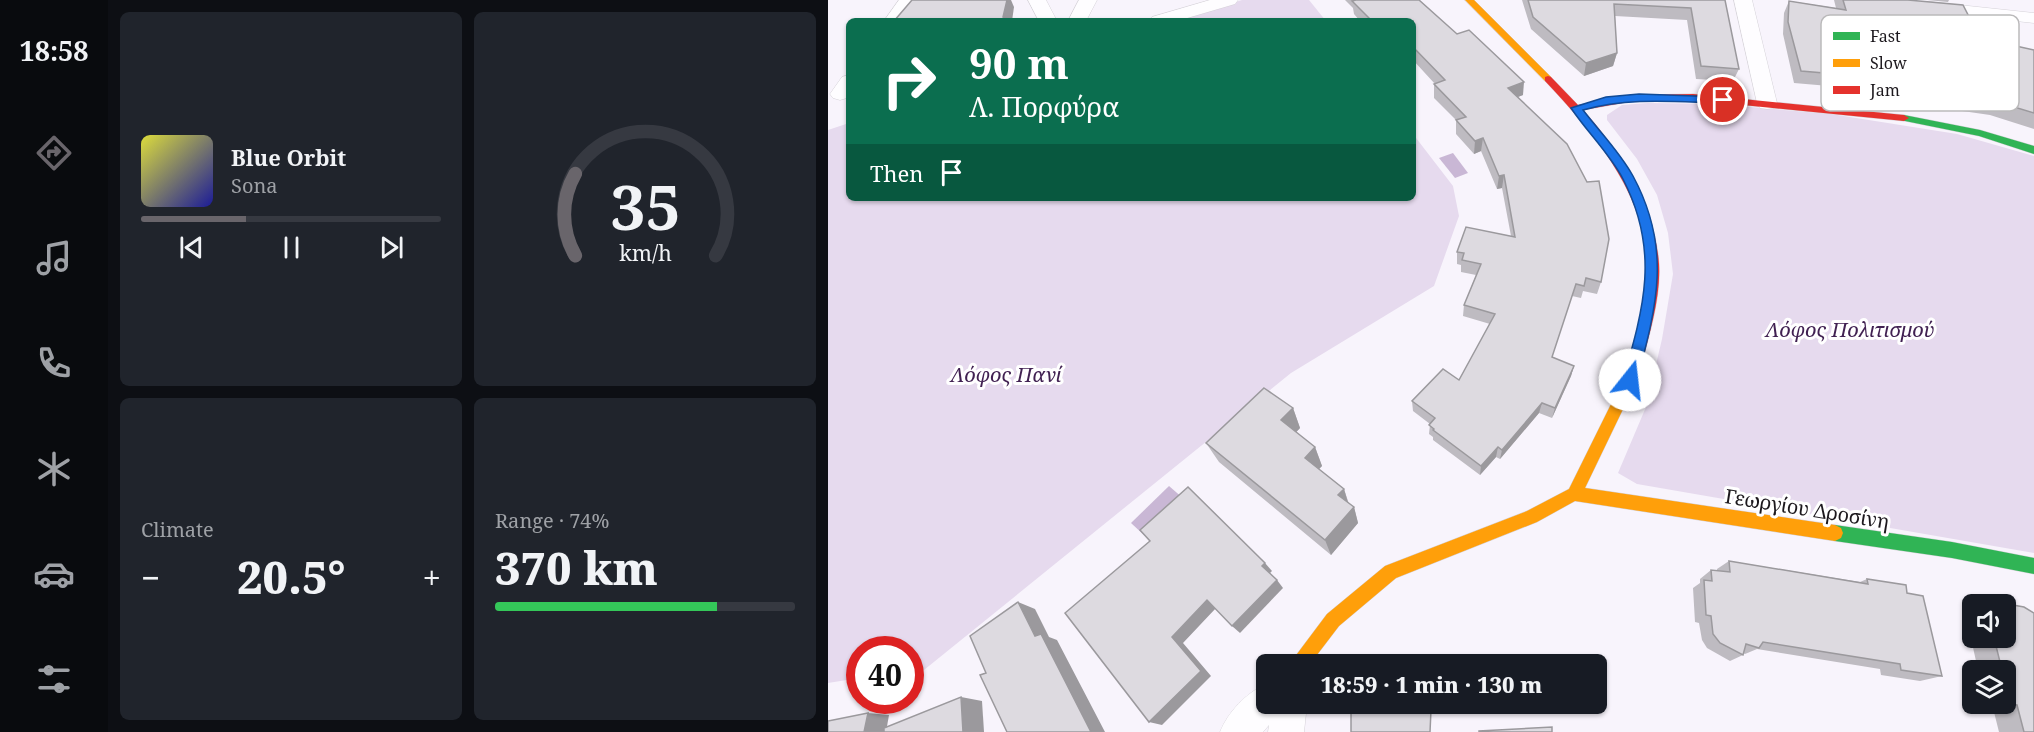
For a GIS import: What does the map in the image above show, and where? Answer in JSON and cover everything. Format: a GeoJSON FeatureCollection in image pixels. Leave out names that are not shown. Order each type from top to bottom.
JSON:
{"type":"FeatureCollection","features":[{"type":"Feature","properties":{"kind":"street"},"geometry":{"type":"LineString","coordinates":[[895,18],[908,0]]}},
{"type":"Feature","properties":{"kind":"street"},"geometry":{"type":"LineString","coordinates":[[1037,0],[1046,18]]}},
{"type":"Feature","properties":{"kind":"street"},"geometry":{"type":"LineString","coordinates":[[1079,18],[1088,0]]}},
{"type":"Feature","properties":{"kind":"street"},"geometry":{"type":"LineString","coordinates":[[1168,18],[1229,0]]}},
{"type":"Feature","properties":{"kind":"street"},"geometry":{"type":"LineString","coordinates":[[1308,654],[1333,620],[1391,572],[1532,517],[1574,494],[1630,380],[1643,333],[1653,265],[1649,238],[1640,206],[1627,176],[1576,108],[1469,0]]}},
{"type":"Feature","properties":{"kind":"street"},"geometry":{"type":"LineString","coordinates":[[1743,0],[1767,103]]}},
{"type":"Feature","properties":{"kind":"street"},"geometry":{"type":"LineString","coordinates":[[1913,5],[2006,15]]}},
{"type":"Feature","properties":{"kind":"street"},"geometry":{"type":"LineString","coordinates":[[2019,16],[2034,18]]}},
{"type":"Feature","properties":{"kind":"street"},"geometry":{"type":"LineString","coordinates":[[1576,108],[1606,100],[1679,97],[1767,103],[1821,110]]}},
{"type":"Feature","properties":{"kind":"street"},"geometry":{"type":"LineString","coordinates":[[1830,111],[1956,127],[1999,137],[2034,150]]}},
{"type":"Feature","properties":{"kind":"street","name":"Γεωργίου Δροσίνη"},"geometry":{"type":"LineString","coordinates":[[1574,494],[1952,550],[2034,566]]}},
{"type":"Feature","properties":{"kind":"street"},"geometry":{"type":"LineString","coordinates":[[1238,732],[1256,713]]}},
{"type":"Feature","properties":{"kind":"street"},"geometry":{"type":"LineString","coordinates":[[1286,732],[1288,714]]}},
{"type":"Feature","properties":{"kind":"green space"},"geometry":{"type":"Polygon","coordinates":[[[1242,0],[1309,0],[1324,18],[1185,18],[1242,0]]]}},
{"type":"Feature","properties":{"kind":"green space","name":"Λόφος Πολιτισμού"},"geometry":{"type":"Polygon","coordinates":[[[1716,104],[1831,114],[1957,134],[2034,156],[2034,553],[1637,484],[1618,473],[1646,407],[1662,339],[1673,274],[1668,233],[1657,195],[1637,159],[1607,120],[1607,115],[1622,105],[1716,104]]]}},
{"type":"Feature","properties":{"kind":"green space","name":"Λόφος Πανί"},"geometry":{"type":"Polygon","coordinates":[[[846,124],[846,201],[1416,201],[1416,138],[1453,186],[1459,216],[1434,286],[1291,373],[924,670],[924,636],[846,636],[846,680],[828,683],[828,130],[846,124]]]}},
{"type":"Feature","properties":{"kind":"shaded area"},"geometry":{"type":"Polygon","coordinates":[[[1453,153],[1468,173],[1455,178],[1439,158],[1453,153]]]}},
{"type":"Feature","properties":{"kind":"shaded area"},"geometry":{"type":"Polygon","coordinates":[[[1169,486],[1184,499],[1145,536],[1131,523],[1169,486]]]}},
{"type":"Feature","properties":{"kind":"building"},"geometry":{"type":"Polygon","coordinates":[[[912,0],[1007,0],[1003,17],[1005,18],[897,18],[912,0]]]}},
{"type":"Feature","properties":{"kind":"building"},"geometry":{"type":"Polygon","coordinates":[[[1419,0],[1457,34],[1469,30],[1524,82],[1508,88],[1567,144],[1587,182],[1599,181],[1609,239],[1601,282],[1586,278],[1584,286],[1576,284],[1552,357],[1574,366],[1555,408],[1542,403],[1502,450],[1498,447],[1481,466],[1433,430],[1429,425],[1435,418],[1412,401],[1443,369],[1459,380],[1495,314],[1464,305],[1481,264],[1462,260],[1464,253],[1457,252],[1466,227],[1515,237],[1504,175],[1499,176],[1483,138],[1475,141],[1456,120],[1466,117],[1434,84],[1445,80],[1416,50],[1416,18],[1369,18],[1352,1],[1419,0]]]}},
{"type":"Feature","properties":{"kind":"building"},"geometry":{"type":"Polygon","coordinates":[[[1528,0],[1725,0],[1739,69],[1701,66],[1691,8],[1614,4],[1617,53],[1586,63],[1533,17],[1528,0]]]}},
{"type":"Feature","properties":{"kind":"building"},"geometry":{"type":"Polygon","coordinates":[[[1843,0],[1908,0],[1963,5],[1968,15],[1821,15],[1821,73],[1801,71],[1788,22],[1789,1],[1846,10],[1843,0]]]}},
{"type":"Feature","properties":{"kind":"building"},"geometry":{"type":"Polygon","coordinates":[[[2019,47],[2034,50],[2034,113],[2019,108],[2019,47]]]}},
{"type":"Feature","properties":{"kind":"building"},"geometry":{"type":"Polygon","coordinates":[[[1264,388],[1293,408],[1281,420],[1315,447],[1305,458],[1344,489],[1338,495],[1354,507],[1325,540],[1206,443],[1264,388]]]}},
{"type":"Feature","properties":{"kind":"building"},"geometry":{"type":"Polygon","coordinates":[[[1188,487],[1265,563],[1262,566],[1277,580],[1232,626],[1207,600],[1172,637],[1201,671],[1149,722],[1065,613],[1150,541],[1140,530],[1188,487]]]}},
{"type":"Feature","properties":{"kind":"building"},"geometry":{"type":"Polygon","coordinates":[[[1729,561],[1868,584],[1867,579],[1906,585],[1907,593],[1923,596],[1942,676],[1901,670],[1900,664],[1763,642],[1759,648],[1746,644],[1743,655],[1720,643],[1713,634],[1711,616],[1706,615],[1704,580],[1712,581],[1711,570],[1730,572],[1729,561]]]}},
{"type":"Feature","properties":{"kind":"building"},"geometry":{"type":"Polygon","coordinates":[[[1018,602],[1035,636],[1041,634],[1091,732],[1007,732],[980,675],[986,673],[970,636],[1018,602]]]}},
{"type":"Feature","properties":{"kind":"building"},"geometry":{"type":"Polygon","coordinates":[[[2016,606],[2024,607],[2034,613],[2034,732],[2024,732],[2016,705],[2016,660],[2000,660],[1996,648],[2016,648],[2016,606]]]}},
{"type":"Feature","properties":{"kind":"building"},"geometry":{"type":"Polygon","coordinates":[[[961,697],[963,732],[884,732],[884,728],[924,714],[924,712],[961,697]]]}},
{"type":"Feature","properties":{"kind":"building"},"geometry":{"type":"Polygon","coordinates":[[[868,714],[864,732],[828,732],[828,721],[868,714]]]}},
{"type":"Feature","properties":{"kind":"building"},"geometry":{"type":"Polygon","coordinates":[[[1351,714],[1431,714],[1430,732],[1351,732],[1351,714]]]}},
{"type":"Feature","properties":{"kind":"building"},"geometry":{"type":"Polygon","coordinates":[[[1552,727],[1552,732],[1479,732],[1479,731],[1552,727]]]}},
{"type":"Feature","properties":{"kind":"traffic: fast"},"geometry":{"type":"LineString","coordinates":[[1904,118],[1980,133],[2034,150]]}},
{"type":"Feature","properties":{"kind":"traffic: fast"},"geometry":{"type":"LineString","coordinates":[[1835,533],[1952,550],[2034,566]]}},
{"type":"Feature","properties":{"kind":"traffic: slow"},"geometry":{"type":"LineString","coordinates":[[1469,0],[1548,79]]}},
{"type":"Feature","properties":{"kind":"traffic: slow"},"geometry":{"type":"LineString","coordinates":[[1308,654],[1333,620],[1391,572],[1532,517],[1574,494],[1630,380],[1635,363]]}},
{"type":"Feature","properties":{"kind":"traffic: slow"},"geometry":{"type":"LineString","coordinates":[[1574,494],[1835,533]]}},
{"type":"Feature","properties":{"kind":"traffic: jam"},"geometry":{"type":"LineString","coordinates":[[1548,79],[1585,118],[1602,140],[1631,186],[1642,211],[1649,237],[1653,275],[1647,314],[1635,363]]}},
{"type":"Feature","properties":{"kind":"traffic: jam"},"geometry":{"type":"LineString","coordinates":[[1577,108],[1634,98],[1693,97],[1821,110]]}},
{"type":"Feature","properties":{"kind":"traffic: jam"},"geometry":{"type":"LineString","coordinates":[[1834,111],[1904,118]]}},
{"type":"Feature","properties":{"kind":"route"},"geometry":{"type":"LineString","coordinates":[[1630,380],[1650,296],[1653,265],[1649,238],[1640,206],[1627,176],[1576,108],[1606,100],[1639,97],[1723,100]]}}]}
